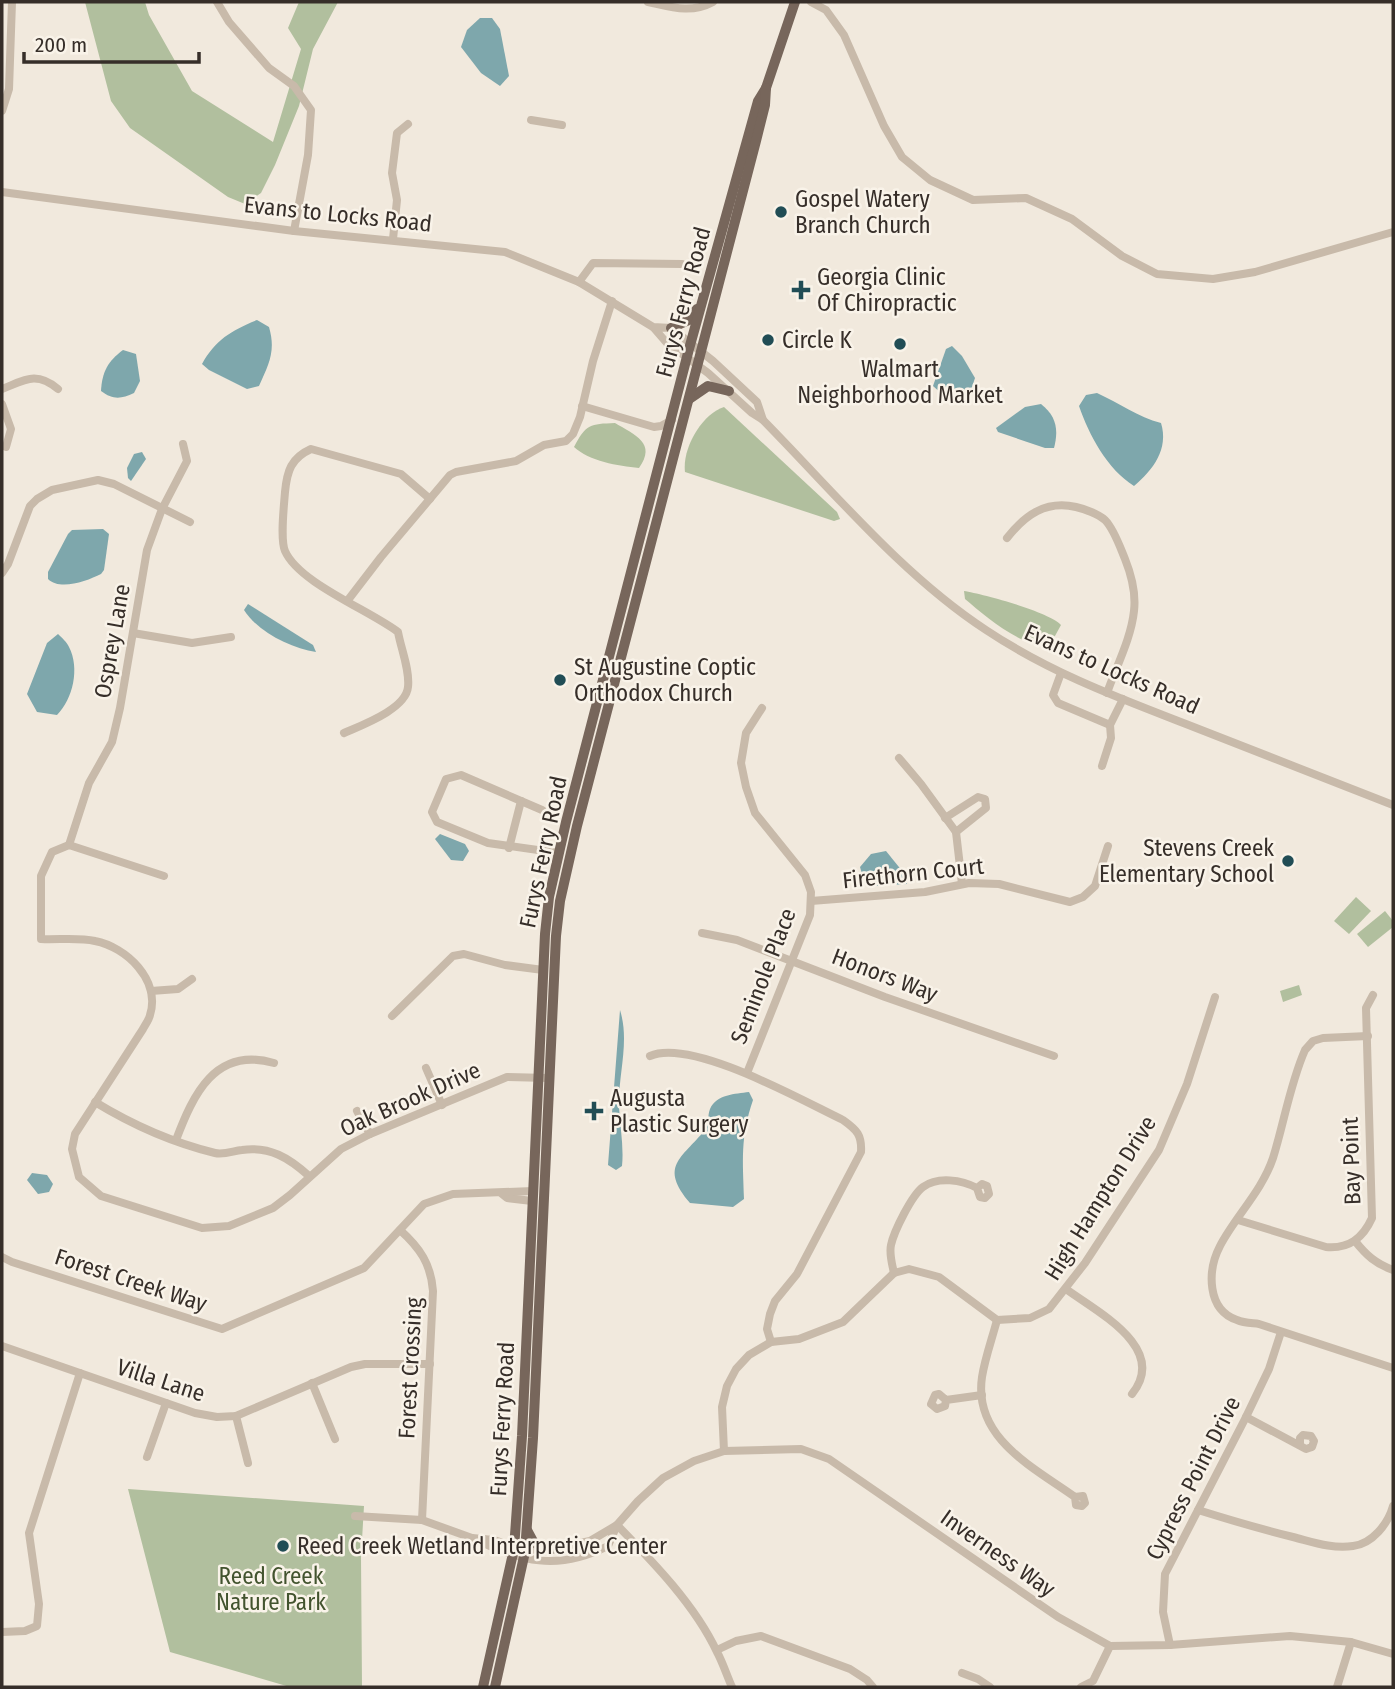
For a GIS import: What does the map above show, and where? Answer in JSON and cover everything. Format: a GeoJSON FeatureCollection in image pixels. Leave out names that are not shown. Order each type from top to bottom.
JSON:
{"type":"FeatureCollection","features":[{"type":"Feature","properties":{"kind":"main road","name":"Furys Ferry Road"},"geometry":{"type":"LineString","coordinates":[[495,1687],[527,1529],[533,1438],[543,970],[549,897],[702,300],[758,101],[766,88],[795,2]]}},
{"type":"Feature","properties":{"kind":"main road","name":"Furys Ferry Road"},"geometry":{"type":"LineString","coordinates":[[483,1687],[513,1550],[522,1436],[532,1196],[560,901],[580,813],[765,105],[766,88]]}},
{"type":"Feature","properties":{"kind":"main road"},"geometry":{"type":"LineString","coordinates":[[671,328],[689,320],[702,300]]}},
{"type":"Feature","properties":{"kind":"main road"},"geometry":{"type":"LineString","coordinates":[[689,400],[708,386],[729,391]]}},
{"type":"Feature","properties":{"kind":"main road"},"geometry":{"type":"LineString","coordinates":[[527,1529],[534,1543],[552,1549]]}},
{"type":"Feature","properties":{"kind":"street"},"geometry":{"type":"LineString","coordinates":[[2,111],[9,89],[12,2]]}},
{"type":"Feature","properties":{"kind":"street"},"geometry":{"type":"LineString","coordinates":[[217,2],[237,31],[269,68],[294,86],[311,110],[308,155],[294,231]]}},
{"type":"Feature","properties":{"kind":"street"},"geometry":{"type":"LineString","coordinates":[[648,2],[686,10],[713,2]]}},
{"type":"Feature","properties":{"kind":"street"},"geometry":{"type":"LineString","coordinates":[[811,2],[827,10],[844,35],[884,126],[902,157],[930,180],[973,200],[1026,198],[1072,219],[1122,256],[1157,274],[1213,279],[1255,272],[1393,232]]}},
{"type":"Feature","properties":{"kind":"street"},"geometry":{"type":"LineString","coordinates":[[2,24],[12,25]]}},
{"type":"Feature","properties":{"kind":"street"},"geometry":{"type":"LineString","coordinates":[[531,120],[562,125]]}},
{"type":"Feature","properties":{"kind":"street"},"geometry":{"type":"LineString","coordinates":[[393,239],[397,201],[392,173],[397,133],[408,124]]}},
{"type":"Feature","properties":{"kind":"street","name":"Evans to Locks Road"},"geometry":{"type":"LineString","coordinates":[[2,192],[294,231],[505,252],[579,282],[653,327],[666,342],[698,365],[763,420],[900,560],[933,590],[983,628],[1034,661],[1107,693],[1393,805]]}},
{"type":"Feature","properties":{"kind":"street"},"geometry":{"type":"LineString","coordinates":[[579,282],[593,263],[602,261],[682,264]]}},
{"type":"Feature","properties":{"kind":"street"},"geometry":{"type":"LineString","coordinates":[[348,600],[450,475],[516,460],[544,444],[566,441],[573,434],[612,301]]}},
{"type":"Feature","properties":{"kind":"street","name":"Evans to Locks Road"},"geometry":{"type":"LineString","coordinates":[[653,327],[671,328],[702,352],[757,402],[763,420]]}},
{"type":"Feature","properties":{"kind":"street"},"geometry":{"type":"LineString","coordinates":[[2,389],[38,377],[58,389]]}},
{"type":"Feature","properties":{"kind":"street"},"geometry":{"type":"LineString","coordinates":[[2,404],[11,429],[6,447]]}},
{"type":"Feature","properties":{"kind":"street"},"geometry":{"type":"LineString","coordinates":[[582,406],[654,427],[672,420]]}},
{"type":"Feature","properties":{"kind":"street"},"geometry":{"type":"LineString","coordinates":[[654,427],[665,445]]}},
{"type":"Feature","properties":{"kind":"street","name":"Osprey Lane"},"geometry":{"type":"LineString","coordinates":[[69,845],[89,783],[112,742],[147,550],[162,509],[187,461],[183,444]]}},
{"type":"Feature","properties":{"kind":"street"},"geometry":{"type":"LineString","coordinates":[[344,733],[397,706],[405,698],[409,687],[408,678],[398,632],[302,575],[284,549],[289,467],[298,455],[311,449],[401,474],[430,499]]}},
{"type":"Feature","properties":{"kind":"street"},"geometry":{"type":"LineString","coordinates":[[2,573],[30,506],[52,490],[98,480],[114,484],[190,522]]}},
{"type":"Feature","properties":{"kind":"street"},"geometry":{"type":"LineString","coordinates":[[1007,538],[1019,523],[1034,511],[1048,506],[1064,504],[1085,509],[1105,521],[1120,546],[1131,576],[1135,610],[1107,693]]}},
{"type":"Feature","properties":{"kind":"street"},"geometry":{"type":"LineString","coordinates":[[133,633],[191,643],[231,637]]}},
{"type":"Feature","properties":{"kind":"street"},"geometry":{"type":"LineString","coordinates":[[1061,673],[1054,693],[1058,703],[1110,725]]}},
{"type":"Feature","properties":{"kind":"street"},"geometry":{"type":"LineString","coordinates":[[1102,766],[1111,738],[1110,725],[1123,699]]}},
{"type":"Feature","properties":{"kind":"street","name":"Seminole Place"},"geometry":{"type":"LineString","coordinates":[[747,1073],[810,915],[811,901],[805,875],[755,813],[746,787],[741,763],[746,733],[762,708]]}},
{"type":"Feature","properties":{"kind":"street"},"geometry":{"type":"LineString","coordinates":[[899,758],[956,832],[962,884]]}},
{"type":"Feature","properties":{"kind":"street"},"geometry":{"type":"LineString","coordinates":[[542,810],[461,775],[446,779],[433,807],[437,822],[488,843],[559,853]]}},
{"type":"Feature","properties":{"kind":"street"},"geometry":{"type":"LineString","coordinates":[[946,818],[978,797],[985,799],[986,808],[956,832]]}},
{"type":"Feature","properties":{"kind":"street"},"geometry":{"type":"LineString","coordinates":[[509,848],[520,801]]}},
{"type":"Feature","properties":{"kind":"street"},"geometry":{"type":"LineString","coordinates":[[164,876],[69,845],[51,852],[41,876],[41,939],[93,940],[114,947],[141,970],[151,990],[178,989],[192,979]]}},
{"type":"Feature","properties":{"kind":"street","name":"Firethorn Court"},"geometry":{"type":"LineString","coordinates":[[811,901],[925,892],[962,884],[999,884],[1070,902],[1083,897],[1095,886],[1108,846]]}},
{"type":"Feature","properties":{"kind":"street","name":"Honors Way"},"geometry":{"type":"LineString","coordinates":[[702,933],[737,940],[885,997],[1054,1056]]}},
{"type":"Feature","properties":{"kind":"street"},"geometry":{"type":"LineString","coordinates":[[392,1016],[453,956],[464,954],[505,965],[543,970]]}},
{"type":"Feature","properties":{"kind":"street","name":"Oak Brook Drive"},"geometry":{"type":"LineString","coordinates":[[151,990],[150,1015],[75,1134],[72,1149],[79,1177],[101,1196],[202,1228],[229,1226],[273,1208],[341,1150],[370,1134],[507,1077],[542,1078]]}},
{"type":"Feature","properties":{"kind":"street","name":"Bay Point"},"geometry":{"type":"LineString","coordinates":[[1355,1241],[1372,1218],[1366,1008],[1373,995]]}},
{"type":"Feature","properties":{"kind":"street","name":"High Hampton Drive"},"geometry":{"type":"LineString","coordinates":[[997,1320],[1030,1318],[1049,1309],[1066,1289],[1159,1150],[1187,1084],[1215,997]]}},
{"type":"Feature","properties":{"kind":"street"},"geometry":{"type":"LineString","coordinates":[[1368,1035],[1323,1038],[1313,1041],[1304,1049],[1272,1160],[1238,1220],[1219,1247],[1211,1282],[1212,1294],[1224,1312],[1236,1320],[1393,1368]]}},
{"type":"Feature","properties":{"kind":"street"},"geometry":{"type":"LineString","coordinates":[[650,1056],[661,1052],[705,1060],[747,1073],[843,1120],[856,1129],[862,1138],[861,1152],[797,1274],[775,1301],[767,1329],[771,1342]]}},
{"type":"Feature","properties":{"kind":"street"},"geometry":{"type":"LineString","coordinates":[[176,1140],[194,1096],[216,1073],[239,1061],[262,1060],[274,1063]]}},
{"type":"Feature","properties":{"kind":"street"},"geometry":{"type":"LineString","coordinates":[[426,1068],[442,1105]]}},
{"type":"Feature","properties":{"kind":"street"},"geometry":{"type":"LineString","coordinates":[[95,1102],[122,1119],[218,1154],[259,1149],[281,1154],[309,1176]]}},
{"type":"Feature","properties":{"kind":"street"},"geometry":{"type":"LineString","coordinates":[[357,1111],[370,1134]]}},
{"type":"Feature","properties":{"kind":"street"},"geometry":{"type":"LineString","coordinates":[[894,1273],[891,1246],[914,1197],[923,1186],[936,1181],[949,1181],[977,1188]]}},
{"type":"Feature","properties":{"kind":"street","name":"Forest Creek Way"},"geometry":{"type":"LineString","coordinates":[[2,1257],[222,1329],[364,1268],[424,1203],[453,1194],[502,1194],[508,1191],[532,1196]]}},
{"type":"Feature","properties":{"kind":"street"},"geometry":{"type":"LineString","coordinates":[[1238,1220],[1326,1247],[1339,1248],[1355,1241],[1365,1254],[1393,1270]]}},
{"type":"Feature","properties":{"kind":"street","name":"Forest Crossing"},"geometry":{"type":"LineString","coordinates":[[400,1230],[424,1255],[432,1278],[422,1520]]}},
{"type":"Feature","properties":{"kind":"street"},"geometry":{"type":"LineString","coordinates":[[724,1451],[722,1407],[727,1386],[736,1369],[749,1355],[771,1342],[799,1339],[843,1322],[894,1273],[909,1269],[939,1277],[997,1320],[982,1378],[986,1415],[994,1433],[1004,1445],[1075,1497]]}},
{"type":"Feature","properties":{"kind":"street"},"geometry":{"type":"LineString","coordinates":[[1066,1289],[1121,1329],[1139,1348],[1143,1369],[1141,1380],[1132,1394]]}},
{"type":"Feature","properties":{"kind":"street","name":"Cypress Point Drive"},"geometry":{"type":"LineString","coordinates":[[1170,1645],[1163,1612],[1165,1574],[1246,1418],[1269,1369],[1282,1332]]}},
{"type":"Feature","properties":{"kind":"street","name":"Villa Lane"},"geometry":{"type":"LineString","coordinates":[[2,1346],[195,1413],[217,1417],[236,1416],[351,1367],[365,1364],[430,1364]]}},
{"type":"Feature","properties":{"kind":"street"},"geometry":{"type":"LineString","coordinates":[[2,1632],[14,1633],[37,1626],[39,1604],[29,1533],[80,1373]]}},
{"type":"Feature","properties":{"kind":"street"},"geometry":{"type":"LineString","coordinates":[[312,1383],[335,1438]]}},
{"type":"Feature","properties":{"kind":"street"},"geometry":{"type":"LineString","coordinates":[[946,1400],[982,1395]]}},
{"type":"Feature","properties":{"kind":"street"},"geometry":{"type":"LineString","coordinates":[[147,1457],[166,1403]]}},
{"type":"Feature","properties":{"kind":"street"},"geometry":{"type":"LineString","coordinates":[[236,1416],[248,1463]]}},
{"type":"Feature","properties":{"kind":"street"},"geometry":{"type":"LineString","coordinates":[[1246,1418],[1300,1445]]}},
{"type":"Feature","properties":{"kind":"street","name":"Inverness Way"},"geometry":{"type":"LineString","coordinates":[[355,1516],[422,1520],[552,1562],[589,1555],[608,1546],[617,1525],[638,1501],[663,1478],[694,1461],[724,1451],[801,1449],[829,1459],[1058,1617],[1110,1646]]}},
{"type":"Feature","properties":{"kind":"street"},"geometry":{"type":"LineString","coordinates":[[1198,1510],[1240,1524],[1330,1546],[1356,1546],[1374,1536],[1387,1522],[1393,1506]]}},
{"type":"Feature","properties":{"kind":"street"},"geometry":{"type":"LineString","coordinates":[[617,1525],[650,1559],[678,1594],[717,1650],[732,1687]]}},
{"type":"Feature","properties":{"kind":"street","name":"Inverness Way"},"geometry":{"type":"LineString","coordinates":[[524,1553],[584,1542],[617,1525]]}},
{"type":"Feature","properties":{"kind":"street"},"geometry":{"type":"LineString","coordinates":[[584,1542],[589,1555]]}},
{"type":"Feature","properties":{"kind":"street"},"geometry":{"type":"LineString","coordinates":[[717,1650],[736,1641],[761,1636],[850,1669],[867,1679],[873,1687]]}},
{"type":"Feature","properties":{"kind":"street"},"geometry":{"type":"LineString","coordinates":[[1081,1687],[1093,1681],[1110,1646],[1170,1645],[1290,1636],[1351,1642],[1393,1654]]}},
{"type":"Feature","properties":{"kind":"street"},"geometry":{"type":"LineString","coordinates":[[1337,1687],[1351,1642]]}},
{"type":"Feature","properties":{"kind":"street"},"geometry":{"type":"LineString","coordinates":[[962,1673],[990,1687]]}},
{"type":"Feature","properties":{"kind":"green space"},"geometry":{"type":"Polygon","coordinates":[[[85,2],[145,2],[149,15],[192,91],[273,142],[301,49],[288,28],[299,2],[338,2],[313,49],[299,106],[261,193],[245,204],[228,197],[130,128],[111,101],[85,2]]]}},
{"type":"Feature","properties":{"kind":"green space"},"geometry":{"type":"Polygon","coordinates":[[[724,407],[837,512],[840,519],[834,521],[685,472],[687,453],[695,433],[708,417],[724,407]]]}},
{"type":"Feature","properties":{"kind":"green space"},"geometry":{"type":"Polygon","coordinates":[[[615,423],[636,436],[645,446],[646,452],[639,468],[596,459],[574,447],[590,427],[615,423]]]}},
{"type":"Feature","properties":{"kind":"green space"},"geometry":{"type":"Polygon","coordinates":[[[964,591],[1030,609],[1061,625],[1050,645],[1028,642],[983,614],[965,599],[964,591]]]}},
{"type":"Feature","properties":{"kind":"green space"},"geometry":{"type":"Polygon","coordinates":[[[1356,897],[1371,911],[1349,934],[1334,921],[1356,897]]]}},
{"type":"Feature","properties":{"kind":"green space"},"geometry":{"type":"Polygon","coordinates":[[[1385,911],[1393,921],[1393,927],[1368,947],[1357,934],[1385,911]]]}},
{"type":"Feature","properties":{"kind":"green space"},"geometry":{"type":"Polygon","coordinates":[[[1299,985],[1302,995],[1283,1002],[1280,991],[1299,985]]]}},
{"type":"Feature","properties":{"kind":"green space","name":"Reed Creek Nature Park"},"geometry":{"type":"Polygon","coordinates":[[[128,1489],[364,1506],[361,1557],[362,1687],[290,1687],[170,1652],[128,1489]]]}},
{"type":"Feature","properties":{"kind":"water"},"geometry":{"type":"Polygon","coordinates":[[[480,18],[492,18],[500,29],[509,76],[500,86],[481,73],[461,47],[467,30],[480,18]]]}},
{"type":"Feature","properties":{"kind":"water"},"geometry":{"type":"Polygon","coordinates":[[[257,320],[269,327],[272,343],[268,364],[259,386],[247,389],[202,364],[225,337],[257,320]]]}},
{"type":"Feature","properties":{"kind":"water"},"geometry":{"type":"Polygon","coordinates":[[[952,346],[962,356],[975,378],[971,390],[960,398],[942,394],[933,386],[946,349],[952,346]]]}},
{"type":"Feature","properties":{"kind":"water"},"geometry":{"type":"Polygon","coordinates":[[[123,350],[136,354],[140,381],[134,393],[113,397],[101,391],[103,378],[113,358],[123,350]]]}},
{"type":"Feature","properties":{"kind":"water"},"geometry":{"type":"Polygon","coordinates":[[[1097,393],[1136,414],[1161,423],[1163,442],[1158,458],[1134,486],[1107,461],[1083,417],[1079,406],[1086,395],[1097,393]]]}},
{"type":"Feature","properties":{"kind":"water"},"geometry":{"type":"Polygon","coordinates":[[[1041,404],[1055,423],[1054,448],[1045,448],[998,432],[996,428],[1025,407],[1041,404]]]}},
{"type":"Feature","properties":{"kind":"water"},"geometry":{"type":"Polygon","coordinates":[[[142,452],[146,459],[131,481],[127,468],[134,454],[142,452]]]}},
{"type":"Feature","properties":{"kind":"water"},"geometry":{"type":"Polygon","coordinates":[[[103,529],[109,534],[104,570],[101,574],[66,585],[53,583],[48,579],[48,572],[72,530],[103,529]]]}},
{"type":"Feature","properties":{"kind":"water"},"geometry":{"type":"Polygon","coordinates":[[[248,604],[313,645],[316,652],[286,643],[258,626],[244,610],[248,604]]]}},
{"type":"Feature","properties":{"kind":"water"},"geometry":{"type":"Polygon","coordinates":[[[58,634],[69,647],[74,674],[71,692],[57,715],[37,712],[27,694],[47,643],[58,634]]]}},
{"type":"Feature","properties":{"kind":"water"},"geometry":{"type":"Polygon","coordinates":[[[440,834],[465,844],[469,851],[463,861],[451,860],[435,839],[440,834]]]}},
{"type":"Feature","properties":{"kind":"water"},"geometry":{"type":"Polygon","coordinates":[[[886,851],[907,877],[907,884],[873,886],[864,881],[860,867],[871,854],[886,851]]]}},
{"type":"Feature","properties":{"kind":"water"},"geometry":{"type":"Polygon","coordinates":[[[620,1010],[624,1034],[619,1095],[622,1166],[616,1170],[608,1165],[620,1010]]]}},
{"type":"Feature","properties":{"kind":"water"},"geometry":{"type":"Polygon","coordinates":[[[749,1092],[753,1100],[744,1138],[744,1199],[733,1207],[690,1203],[676,1180],[677,1164],[705,1130],[709,1112],[717,1100],[749,1092]]]}},
{"type":"Feature","properties":{"kind":"water"},"geometry":{"type":"Polygon","coordinates":[[[32,1173],[47,1175],[53,1184],[49,1192],[38,1194],[27,1180],[32,1173]]]}},
{"type":"Feature","properties":{"kind":"place","name":"Gospel Watery Branch Church"},"geometry":{"type":"Point","coordinates":[781,212]}},
{"type":"Feature","properties":{"kind":"place","name":"Georgia Clinic Of Chiropractic"},"geometry":{"type":"Point","coordinates":[801,290]}},
{"type":"Feature","properties":{"kind":"place","name":"Circle K"},"geometry":{"type":"Point","coordinates":[768,340]}},
{"type":"Feature","properties":{"kind":"place","name":"Walmart Neighborhood Market"},"geometry":{"type":"Point","coordinates":[900,344]}},
{"type":"Feature","properties":{"kind":"place","name":"St Augustine Coptic Orthodox Church"},"geometry":{"type":"Point","coordinates":[560,680]}},
{"type":"Feature","properties":{"kind":"place","name":"Stevens Creek Elementary School"},"geometry":{"type":"Point","coordinates":[1288,861]}},
{"type":"Feature","properties":{"kind":"place","name":"Augusta Plastic Surgery"},"geometry":{"type":"Point","coordinates":[594,1111]}},
{"type":"Feature","properties":{"kind":"place","name":"Reed Creek Wetland Interpretive Center"},"geometry":{"type":"Point","coordinates":[283,1546]}}]}
